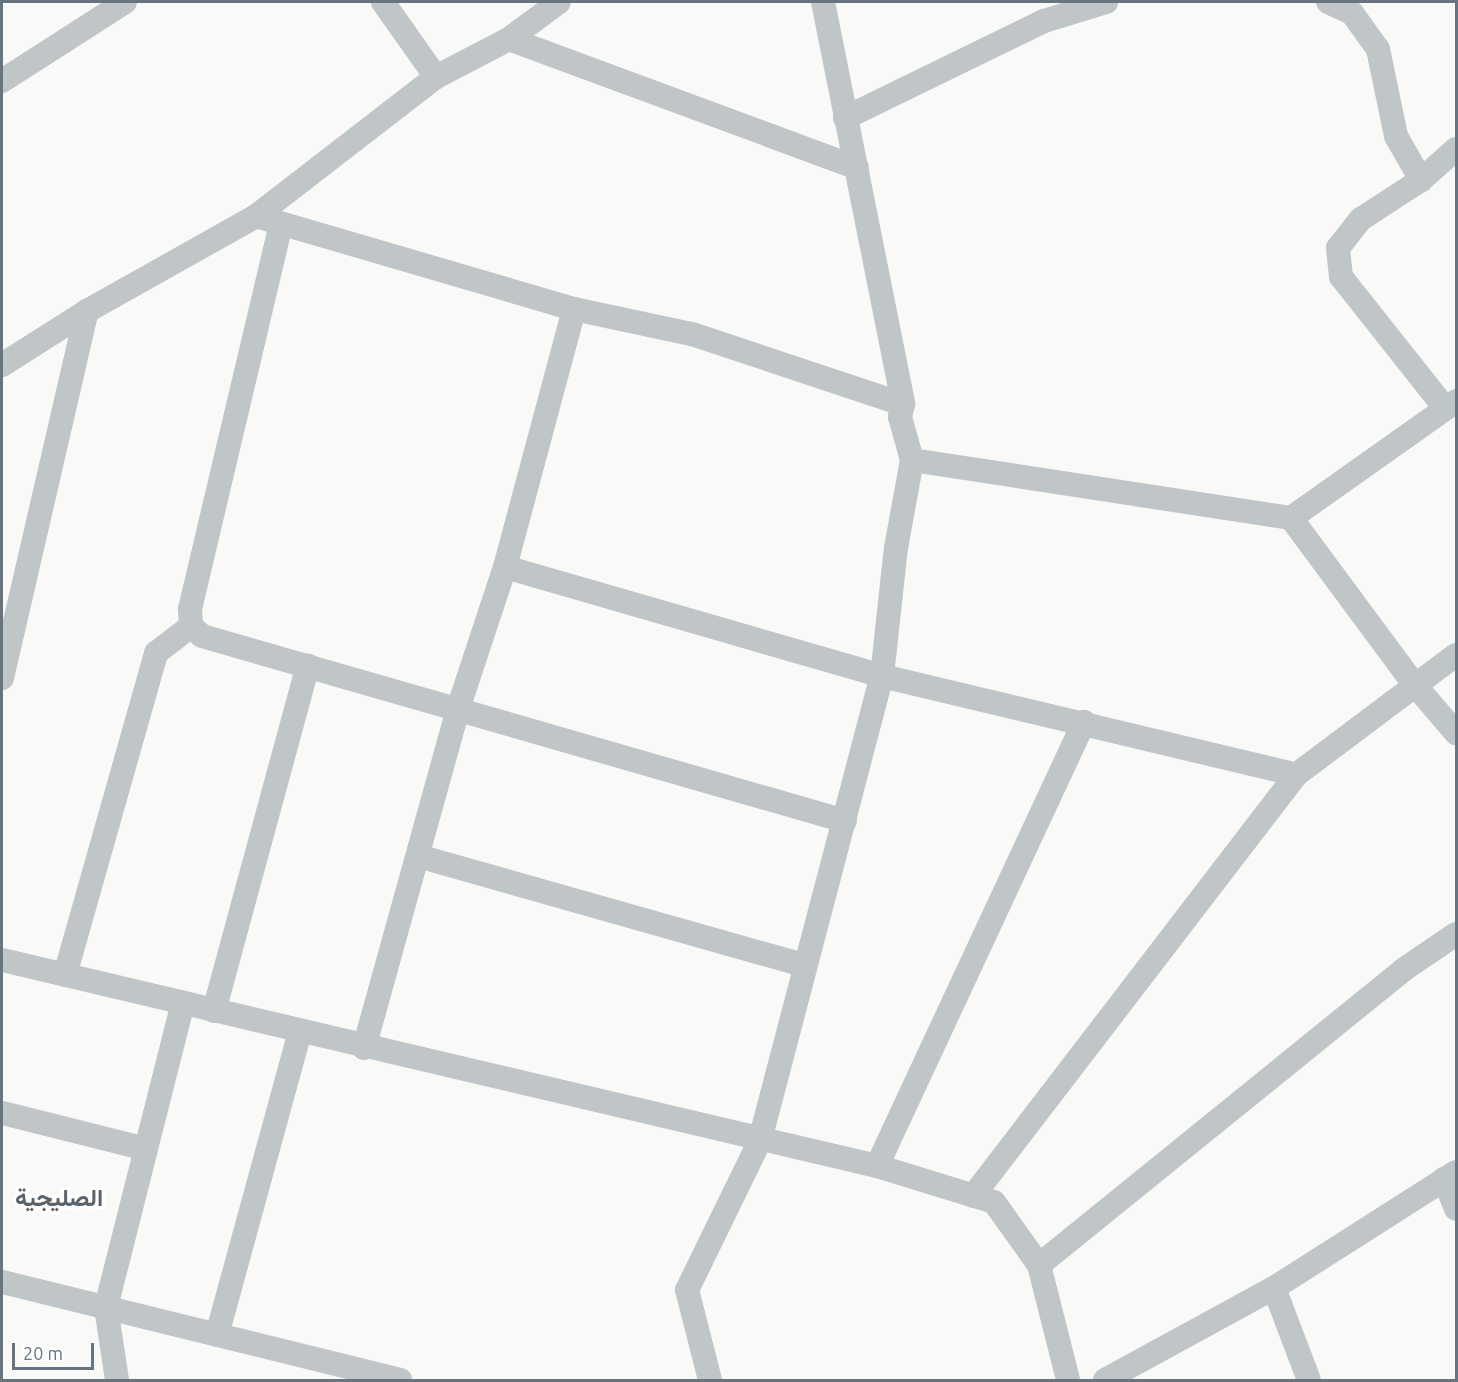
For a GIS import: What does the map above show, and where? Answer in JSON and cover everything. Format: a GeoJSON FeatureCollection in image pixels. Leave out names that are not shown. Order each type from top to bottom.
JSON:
{"type":"FeatureCollection","features":[{"type":"Feature","properties":{"kind":"street"},"geometry":{"type":"LineString","coordinates":[[2,81],[125,2]]}},
{"type":"Feature","properties":{"kind":"street"},"geometry":{"type":"LineString","coordinates":[[383,2],[436,77]]}},
{"type":"Feature","properties":{"kind":"street"},"geometry":{"type":"LineString","coordinates":[[2,365],[87,311],[256,216],[436,77],[509,39],[559,2]]}},
{"type":"Feature","properties":{"kind":"street"},"geometry":{"type":"LineString","coordinates":[[710,1380],[687,1290],[760,1140],[803,965],[845,821],[882,676],[896,548],[912,460],[900,417],[903,404],[823,2]]}},
{"type":"Feature","properties":{"kind":"street"},"geometry":{"type":"LineString","coordinates":[[845,118],[1042,11],[1106,2]]}},
{"type":"Feature","properties":{"kind":"street"},"geometry":{"type":"LineString","coordinates":[[1328,2],[1352,13],[1378,49],[1396,136],[1421,180]]}},
{"type":"Feature","properties":{"kind":"street"},"geometry":{"type":"LineString","coordinates":[[509,39],[857,168]]}},
{"type":"Feature","properties":{"kind":"street"},"geometry":{"type":"LineString","coordinates":[[912,460],[1291,518],[1451,405],[1341,277],[1338,248],[1361,219],[1421,180],[1456,149]]}},
{"type":"Feature","properties":{"kind":"street"},"geometry":{"type":"LineString","coordinates":[[256,216],[574,309],[692,334],[903,404]]}},
{"type":"Feature","properties":{"kind":"street"},"geometry":{"type":"LineString","coordinates":[[281,224],[190,609],[191,626],[202,636],[458,712],[845,821]]}},
{"type":"Feature","properties":{"kind":"street"},"geometry":{"type":"LineString","coordinates":[[364,1048],[458,712],[505,567],[574,309]]}},
{"type":"Feature","properties":{"kind":"street"},"geometry":{"type":"LineString","coordinates":[[2,678],[5,650],[87,311]]}},
{"type":"Feature","properties":{"kind":"street"},"geometry":{"type":"LineString","coordinates":[[1291,518],[1414,684],[1456,733]]}},
{"type":"Feature","properties":{"kind":"street"},"geometry":{"type":"LineString","coordinates":[[505,567],[882,676],[1084,722],[1296,775]]}},
{"type":"Feature","properties":{"kind":"street"},"geometry":{"type":"LineString","coordinates":[[66,975],[156,652],[191,626]]}},
{"type":"Feature","properties":{"kind":"street"},"geometry":{"type":"LineString","coordinates":[[973,1196],[1296,775],[1414,684],[1456,655]]}},
{"type":"Feature","properties":{"kind":"street"},"geometry":{"type":"LineString","coordinates":[[214,1011],[308,666]]}},
{"type":"Feature","properties":{"kind":"street"},"geometry":{"type":"LineString","coordinates":[[877,1166],[1084,722]]}},
{"type":"Feature","properties":{"kind":"street"},"geometry":{"type":"LineString","coordinates":[[418,856],[803,965]]}},
{"type":"Feature","properties":{"kind":"street"},"geometry":{"type":"LineString","coordinates":[[1039,1265],[1403,970],[1456,934]]}},
{"type":"Feature","properties":{"kind":"street"},"geometry":{"type":"LineString","coordinates":[[2,960],[364,1048],[877,1166],[993,1202],[1039,1265],[1068,1380]]}},
{"type":"Feature","properties":{"kind":"street"},"geometry":{"type":"LineString","coordinates":[[117,1380],[106,1307],[183,1003]]}},
{"type":"Feature","properties":{"kind":"street"},"geometry":{"type":"LineString","coordinates":[[217,1335],[300,1032]]}},
{"type":"Feature","properties":{"kind":"street"},"geometry":{"type":"LineString","coordinates":[[2,1113],[146,1149]]}},
{"type":"Feature","properties":{"kind":"street"},"geometry":{"type":"LineString","coordinates":[[1105,1380],[1274,1288],[1450,1176],[1456,1209]]}},
{"type":"Feature","properties":{"kind":"street"},"geometry":{"type":"LineString","coordinates":[[2,1282],[400,1380]]}},
{"type":"Feature","properties":{"kind":"street"},"geometry":{"type":"LineString","coordinates":[[1274,1288],[1309,1380]]}},
{"type":"Feature","properties":{"kind":"district","name":"الصليجية"},"geometry":{"type":"Point","coordinates":[59,1198]}}]}
